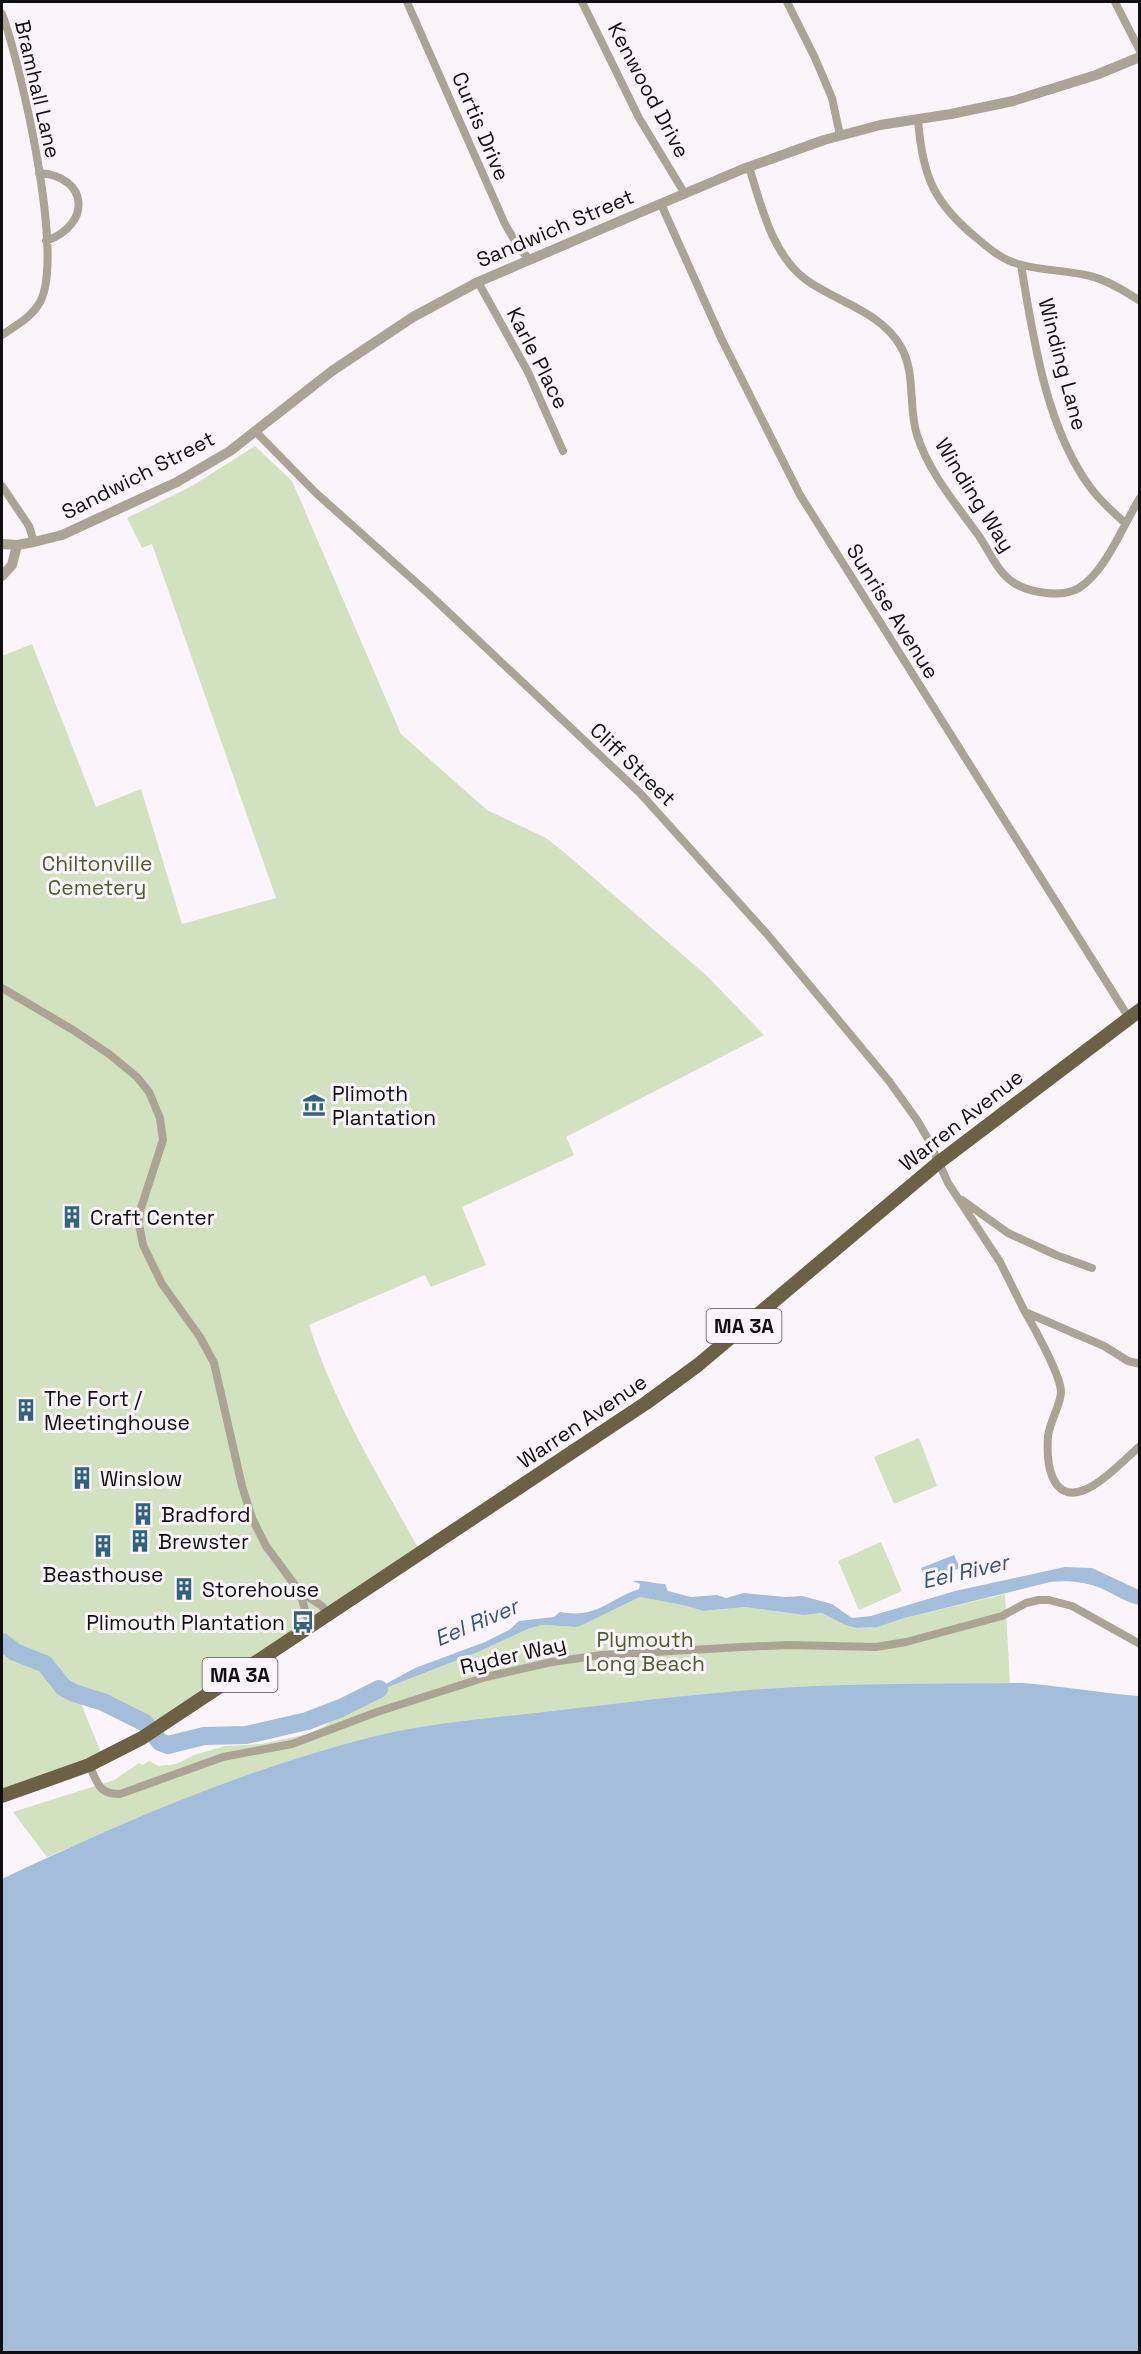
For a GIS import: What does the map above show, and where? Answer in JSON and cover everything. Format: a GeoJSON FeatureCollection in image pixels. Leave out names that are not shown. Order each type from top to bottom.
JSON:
{"type":"FeatureCollection","features":[{"type":"Feature","properties":{"kind":"main road","name":"Warren Avenue"},"geometry":{"type":"LineString","coordinates":[[2,1796],[89,1765],[142,1738],[329,1616],[675,1383],[938,1163],[1134,1014]]}},
{"type":"Feature","properties":{"kind":"street","name":"Curtis Drive"},"geometry":{"type":"LineString","coordinates":[[407,2],[504,224],[519,248],[530,260]]}},
{"type":"Feature","properties":{"kind":"street","name":"Kenwood Drive"},"geometry":{"type":"LineString","coordinates":[[582,2],[639,118],[685,194]]}},
{"type":"Feature","properties":{"kind":"street"},"geometry":{"type":"LineString","coordinates":[[787,2],[816,58],[832,98],[840,135]]}},
{"type":"Feature","properties":{"kind":"street"},"geometry":{"type":"LineString","coordinates":[[1115,2],[1140,51]]}},
{"type":"Feature","properties":{"kind":"street","name":"Bramhall Lane"},"geometry":{"type":"LineString","coordinates":[[2,14],[18,66],[39,173],[45,241],[45,287],[40,301],[33,312],[2,335]]}},
{"type":"Feature","properties":{"kind":"street","name":"Sandwich Street"},"geometry":{"type":"LineString","coordinates":[[2,544],[17,545],[34,542],[68,532],[164,488],[212,463],[317,382],[368,346],[413,317],[478,282],[749,167],[840,135],[977,110],[1030,97],[1140,57]]}},
{"type":"Feature","properties":{"kind":"street"},"geometry":{"type":"LineString","coordinates":[[918,119],[921,156],[937,197],[965,228],[984,244],[1000,257],[1021,265],[1093,277],[1140,301]]}},
{"type":"Feature","properties":{"kind":"street","name":"Winding Way"},"geometry":{"type":"LineString","coordinates":[[749,167],[774,236],[794,269],[805,279],[850,303],[874,320],[886,329],[902,347],[908,366],[912,413],[919,442],[953,502],[1007,578],[1020,586],[1048,594],[1061,594],[1075,590],[1095,573],[1140,498]]}},
{"type":"Feature","properties":{"kind":"street","name":"Bramhall Lane"},"geometry":{"type":"LineString","coordinates":[[39,173],[56,174],[68,182],[76,190],[79,206],[76,219],[67,230],[45,241]]}},
{"type":"Feature","properties":{"kind":"street","name":"Sunrise Avenue"},"geometry":{"type":"LineString","coordinates":[[661,204],[722,340],[800,495],[1134,1014]]}},
{"type":"Feature","properties":{"kind":"street","name":"Winding Lane"},"geometry":{"type":"LineString","coordinates":[[1021,265],[1041,366],[1064,441],[1090,487],[1125,524]]}},
{"type":"Feature","properties":{"kind":"street","name":"Karle Place"},"geometry":{"type":"LineString","coordinates":[[478,282],[528,372],[563,451]]}},
{"type":"Feature","properties":{"kind":"street","name":"Cliff Street"},"geometry":{"type":"LineString","coordinates":[[255,431],[316,493],[429,594],[655,808],[767,934],[889,1081],[928,1139],[938,1163],[1000,1262],[1046,1353],[1061,1391],[1048,1438],[1050,1470],[1057,1485],[1069,1493],[1079,1492],[1110,1474],[1140,1446]]}},
{"type":"Feature","properties":{"kind":"street"},"geometry":{"type":"LineString","coordinates":[[2,486],[29,526],[34,542]]}},
{"type":"Feature","properties":{"kind":"street"},"geometry":{"type":"LineString","coordinates":[[2,576],[12,565],[17,545]]}},
{"type":"Feature","properties":{"kind":"street"},"geometry":{"type":"LineString","coordinates":[[2,988],[125,1065],[140,1080],[156,1108],[163,1140],[140,1211],[139,1224],[143,1245],[162,1284],[200,1337],[214,1363],[242,1486],[252,1518],[266,1546],[300,1592],[307,1617],[313,1626]]}},
{"type":"Feature","properties":{"kind":"street"},"geometry":{"type":"LineString","coordinates":[[959,1198],[1008,1233],[1056,1255],[1092,1268]]}},
{"type":"Feature","properties":{"kind":"street"},"geometry":{"type":"LineString","coordinates":[[1025,1312],[1104,1346],[1128,1361],[1140,1364]]}},
{"type":"Feature","properties":{"kind":"street"},"geometry":{"type":"LineString","coordinates":[[300,1592],[322,1606],[329,1616]]}},
{"type":"Feature","properties":{"kind":"street","name":"Ryder Way"},"geometry":{"type":"LineString","coordinates":[[89,1765],[100,1788],[110,1794],[120,1794],[223,1757],[292,1744],[377,1712],[486,1677],[552,1662],[602,1655],[742,1647],[788,1645],[876,1647],[906,1642],[1002,1616],[1026,1603],[1039,1600],[1072,1606],[1140,1644]]}},
{"type":"Feature","properties":{"kind":"green space","name":"Plimoth Plantation"},"geometry":{"type":"Polygon","coordinates":[[[255,446],[292,481],[401,734],[487,810],[546,838],[565,853],[706,975],[764,1035],[566,1137],[574,1155],[462,1207],[486,1265],[431,1287],[425,1275],[309,1325],[344,1411],[418,1548],[155,1722],[110,1696],[83,1689],[82,1706],[101,1753],[2,1789],[2,656],[32,644],[96,807],[141,789],[182,924],[276,898],[152,544],[142,548],[127,518],[192,486],[255,446]]]}},
{"type":"Feature","properties":{"kind":"green space"},"geometry":{"type":"Polygon","coordinates":[[[919,1438],[937,1486],[894,1504],[874,1457],[919,1438]]]}},
{"type":"Feature","properties":{"kind":"green space"},"geometry":{"type":"Polygon","coordinates":[[[881,1542],[902,1591],[859,1610],[838,1561],[881,1542]]]}},
{"type":"Feature","properties":{"kind":"green space","name":"Plymouth Long Beach"},"geometry":{"type":"Polygon","coordinates":[[[1005,1594],[1010,1683],[781,1688],[437,1725],[377,1736],[273,1767],[192,1796],[47,1857],[13,1812],[114,1780],[139,1763],[143,1765],[149,1761],[159,1766],[176,1764],[194,1755],[225,1746],[261,1744],[308,1734],[325,1726],[358,1702],[384,1689],[478,1652],[528,1629],[542,1625],[578,1627],[640,1597],[703,1611],[745,1607],[804,1615],[822,1613],[856,1628],[878,1627],[901,1619],[1005,1594]]]}},
{"type":"Feature","properties":{"kind":"water"},"geometry":{"type":"Polygon","coordinates":[[[954,1555],[960,1568],[927,1582],[921,1568],[954,1555]]]}},
{"type":"Feature","properties":{"kind":"water"},"geometry":{"type":"Polygon","coordinates":[[[1065,1567],[1092,1568],[1139,1590],[1139,1605],[1085,1583],[1050,1582],[901,1619],[878,1627],[856,1628],[822,1613],[804,1615],[745,1607],[703,1611],[640,1597],[578,1627],[542,1625],[528,1629],[478,1652],[358,1699],[415,1668],[485,1642],[509,1630],[519,1621],[554,1617],[560,1612],[584,1613],[602,1607],[639,1589],[640,1584],[633,1581],[665,1584],[668,1591],[691,1597],[717,1595],[726,1598],[744,1593],[785,1597],[802,1596],[832,1604],[852,1618],[871,1616],[955,1591],[1065,1567]]]}},
{"type":"Feature","properties":{"kind":"water"},"geometry":{"type":"Polygon","coordinates":[[[1023,1683],[1139,1696],[1139,2352],[2,2352],[2,1879],[139,1817],[233,1780],[328,1749],[398,1731],[465,1721],[752,1690],[841,1685],[1023,1683]]]}},
{"type":"Feature","properties":{"kind":"waterway","name":"Eel River"},"geometry":{"type":"LineString","coordinates":[[2,1642],[15,1652],[45,1664],[63,1687],[103,1702],[145,1723],[160,1742],[168,1745],[204,1736],[246,1735],[307,1721],[341,1708],[379,1689]]}},
{"type":"Feature","properties":{"kind":"place","name":"Plimoth Plantation"},"geometry":{"type":"Point","coordinates":[314,1105]}},
{"type":"Feature","properties":{"kind":"place","name":"Craft Center"},"geometry":{"type":"Point","coordinates":[72,1217]}},
{"type":"Feature","properties":{"kind":"place","name":"The Fort / Meetinghouse"},"geometry":{"type":"Point","coordinates":[26,1410]}},
{"type":"Feature","properties":{"kind":"place","name":"Winslow"},"geometry":{"type":"Point","coordinates":[82,1478]}},
{"type":"Feature","properties":{"kind":"place","name":"Bradford"},"geometry":{"type":"Point","coordinates":[143,1514]}},
{"type":"Feature","properties":{"kind":"place","name":"Brewster"},"geometry":{"type":"Point","coordinates":[140,1541]}},
{"type":"Feature","properties":{"kind":"place","name":"Beasthouse"},"geometry":{"type":"Point","coordinates":[103,1546]}},
{"type":"Feature","properties":{"kind":"place","name":"Storehouse"},"geometry":{"type":"Point","coordinates":[184,1589]}},
{"type":"Feature","properties":{"kind":"place","name":"Plimouth Plantation"},"geometry":{"type":"Point","coordinates":[303,1622]}},
{"type":"Feature","properties":{"kind":"park label","name":"Chiltonville Cemetery"},"geometry":{"type":"Point","coordinates":[97,875]}}]}
